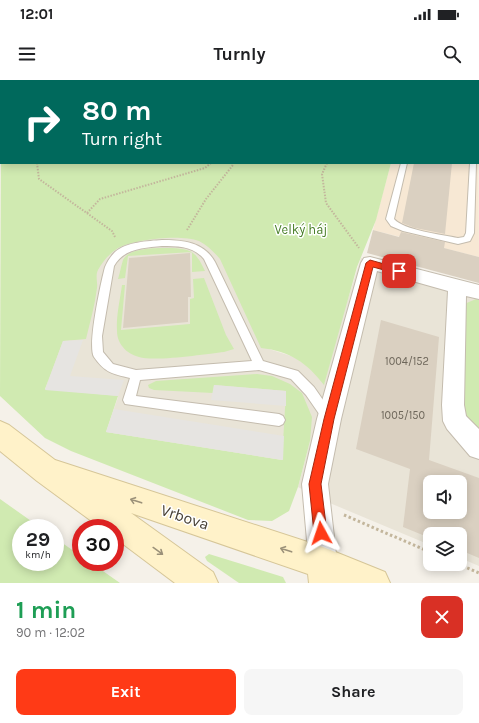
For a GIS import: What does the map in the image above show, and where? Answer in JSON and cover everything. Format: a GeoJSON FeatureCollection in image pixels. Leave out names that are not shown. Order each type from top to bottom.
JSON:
{"type":"FeatureCollection","features":[{"type":"Feature","properties":{"kind":"main road","name":"Vrbova"},"geometry":{"type":"LineString","coordinates":[[0,434],[47,471],[202,583]]}},
{"type":"Feature","properties":{"kind":"main road","name":"Vrbova"},"geometry":{"type":"LineString","coordinates":[[47,471],[324,573],[374,583]]}},
{"type":"Feature","properties":{"kind":"street"},"geometry":{"type":"LineString","coordinates":[[324,573],[315,484],[329,419],[370,263],[479,292]]}},
{"type":"Feature","properties":{"kind":"street"},"geometry":{"type":"LineString","coordinates":[[457,286],[453,405],[455,421],[479,447]]}},
{"type":"Feature","properties":{"kind":"lane"},"geometry":{"type":"LineString","coordinates":[[404,164],[390,218],[394,224],[403,228],[458,241],[467,239],[470,233],[473,164]]}},
{"type":"Feature","properties":{"kind":"lane"},"geometry":{"type":"LineString","coordinates":[[259,365],[211,262],[204,252],[188,244],[155,245],[124,250],[115,257],[110,266],[97,336],[98,354],[110,368],[136,375],[259,365],[294,375],[310,391],[329,419]]}},
{"type":"Feature","properties":{"kind":"lane"},"geometry":{"type":"LineString","coordinates":[[136,375],[129,400],[278,420]]}},
{"type":"Feature","properties":{"kind":"path"},"geometry":{"type":"LineString","coordinates":[[37,164],[40,179],[112,232],[124,250]]}},
{"type":"Feature","properties":{"kind":"path"},"geometry":{"type":"LineString","coordinates":[[87,213],[100,199],[204,168],[210,164]]}},
{"type":"Feature","properties":{"kind":"path"},"geometry":{"type":"LineString","coordinates":[[178,244],[206,200],[232,164]]}},
{"type":"Feature","properties":{"kind":"path"},"geometry":{"type":"LineString","coordinates":[[327,164],[322,174],[326,204],[370,263]]}},
{"type":"Feature","properties":{"kind":"path"},"geometry":{"type":"LineString","coordinates":[[318,504],[423,549]]}},
{"type":"Feature","properties":{"kind":"path"},"geometry":{"type":"LineString","coordinates":[[467,568],[479,573]]}},
{"type":"Feature","properties":{"kind":"shaded area"},"geometry":{"type":"Polygon","coordinates":[[[391,164],[478,164],[479,257],[373,230],[391,164]]]}},
{"type":"Feature","properties":{"kind":"shaded area"},"geometry":{"type":"Polygon","coordinates":[[[202,209],[269,349],[294,357],[312,369],[324,384],[342,317],[361,258],[479,289],[479,566],[467,561],[467,527],[423,527],[423,542],[325,501],[298,487],[310,441],[286,391],[283,460],[106,432],[118,397],[45,390],[84,261],[120,219],[202,209]]]}},
{"type":"Feature","properties":{"kind":"shaded area"},"geometry":{"type":"Polygon","coordinates":[[[83,340],[70,376],[124,380],[118,396],[45,390],[63,341],[83,340]]]}},
{"type":"Feature","properties":{"kind":"shaded area"},"geometry":{"type":"Polygon","coordinates":[[[214,385],[286,391],[286,406],[211,400],[214,385]]]}},
{"type":"Feature","properties":{"kind":"shaded area"},"geometry":{"type":"Polygon","coordinates":[[[114,409],[284,436],[283,460],[106,432],[114,409]]]}},
{"type":"Feature","properties":{"kind":"green space","name":"Velký háj"},"geometry":{"type":"Polygon","coordinates":[[[1,164],[391,164],[376,220],[357,267],[324,385],[311,370],[297,359],[281,352],[261,348],[220,259],[213,251],[199,241],[191,239],[158,238],[136,242],[118,248],[104,261],[97,272],[96,294],[86,339],[63,341],[45,389],[118,396],[106,432],[282,460],[286,391],[214,385],[213,393],[154,390],[149,388],[148,385],[156,381],[257,374],[272,376],[290,384],[302,393],[312,417],[310,441],[298,487],[289,511],[272,521],[248,520],[71,451],[45,438],[0,396],[1,164]]]}},
{"type":"Feature","properties":{"kind":"green space"},"geometry":{"type":"Polygon","coordinates":[[[145,249],[184,249],[191,252],[128,256],[125,278],[118,279],[123,260],[131,253],[145,249]]]}},
{"type":"Feature","properties":{"kind":"green space"},"geometry":{"type":"Polygon","coordinates":[[[192,252],[199,260],[205,271],[192,272],[192,252]]]}},
{"type":"Feature","properties":{"kind":"green space"},"geometry":{"type":"Polygon","coordinates":[[[204,278],[226,335],[234,349],[224,352],[156,359],[135,356],[130,354],[124,348],[117,336],[122,285],[125,285],[121,330],[190,324],[190,299],[194,298],[193,279],[204,278]]]}},
{"type":"Feature","properties":{"kind":"green space"},"geometry":{"type":"Polygon","coordinates":[[[476,299],[479,300],[479,435],[465,423],[460,400],[462,305],[476,299]]]}},
{"type":"Feature","properties":{"kind":"green space"},"geometry":{"type":"Polygon","coordinates":[[[0,499],[28,519],[12,519],[12,571],[64,571],[64,544],[72,550],[72,571],[103,571],[120,583],[0,583],[0,499]]]}},
{"type":"Feature","properties":{"kind":"green space"},"geometry":{"type":"Polygon","coordinates":[[[209,554],[283,577],[286,583],[239,583],[207,561],[205,557],[209,554]]]}},
{"type":"Feature","properties":{"kind":"building"},"geometry":{"type":"Polygon","coordinates":[[[414,164],[452,164],[445,234],[415,228],[402,223],[414,164]]]}},
{"type":"Feature","properties":{"kind":"building"},"geometry":{"type":"Polygon","coordinates":[[[373,230],[399,237],[401,232],[445,242],[444,248],[479,257],[479,283],[367,253],[373,230]]]}},
{"type":"Feature","properties":{"kind":"building"},"geometry":{"type":"Polygon","coordinates":[[[190,253],[191,297],[188,297],[188,322],[123,328],[129,258],[190,253]]]}},
{"type":"Feature","properties":{"kind":"building"},"geometry":{"type":"Polygon","coordinates":[[[381,320],[439,337],[429,460],[479,478],[479,558],[467,553],[467,527],[423,527],[423,535],[403,527],[410,469],[356,449],[381,320]]]}},
{"type":"Feature","properties":{"kind":"route"},"geometry":{"type":"LineString","coordinates":[[321,533],[315,484],[329,419],[370,263],[399,271]]}}]}
